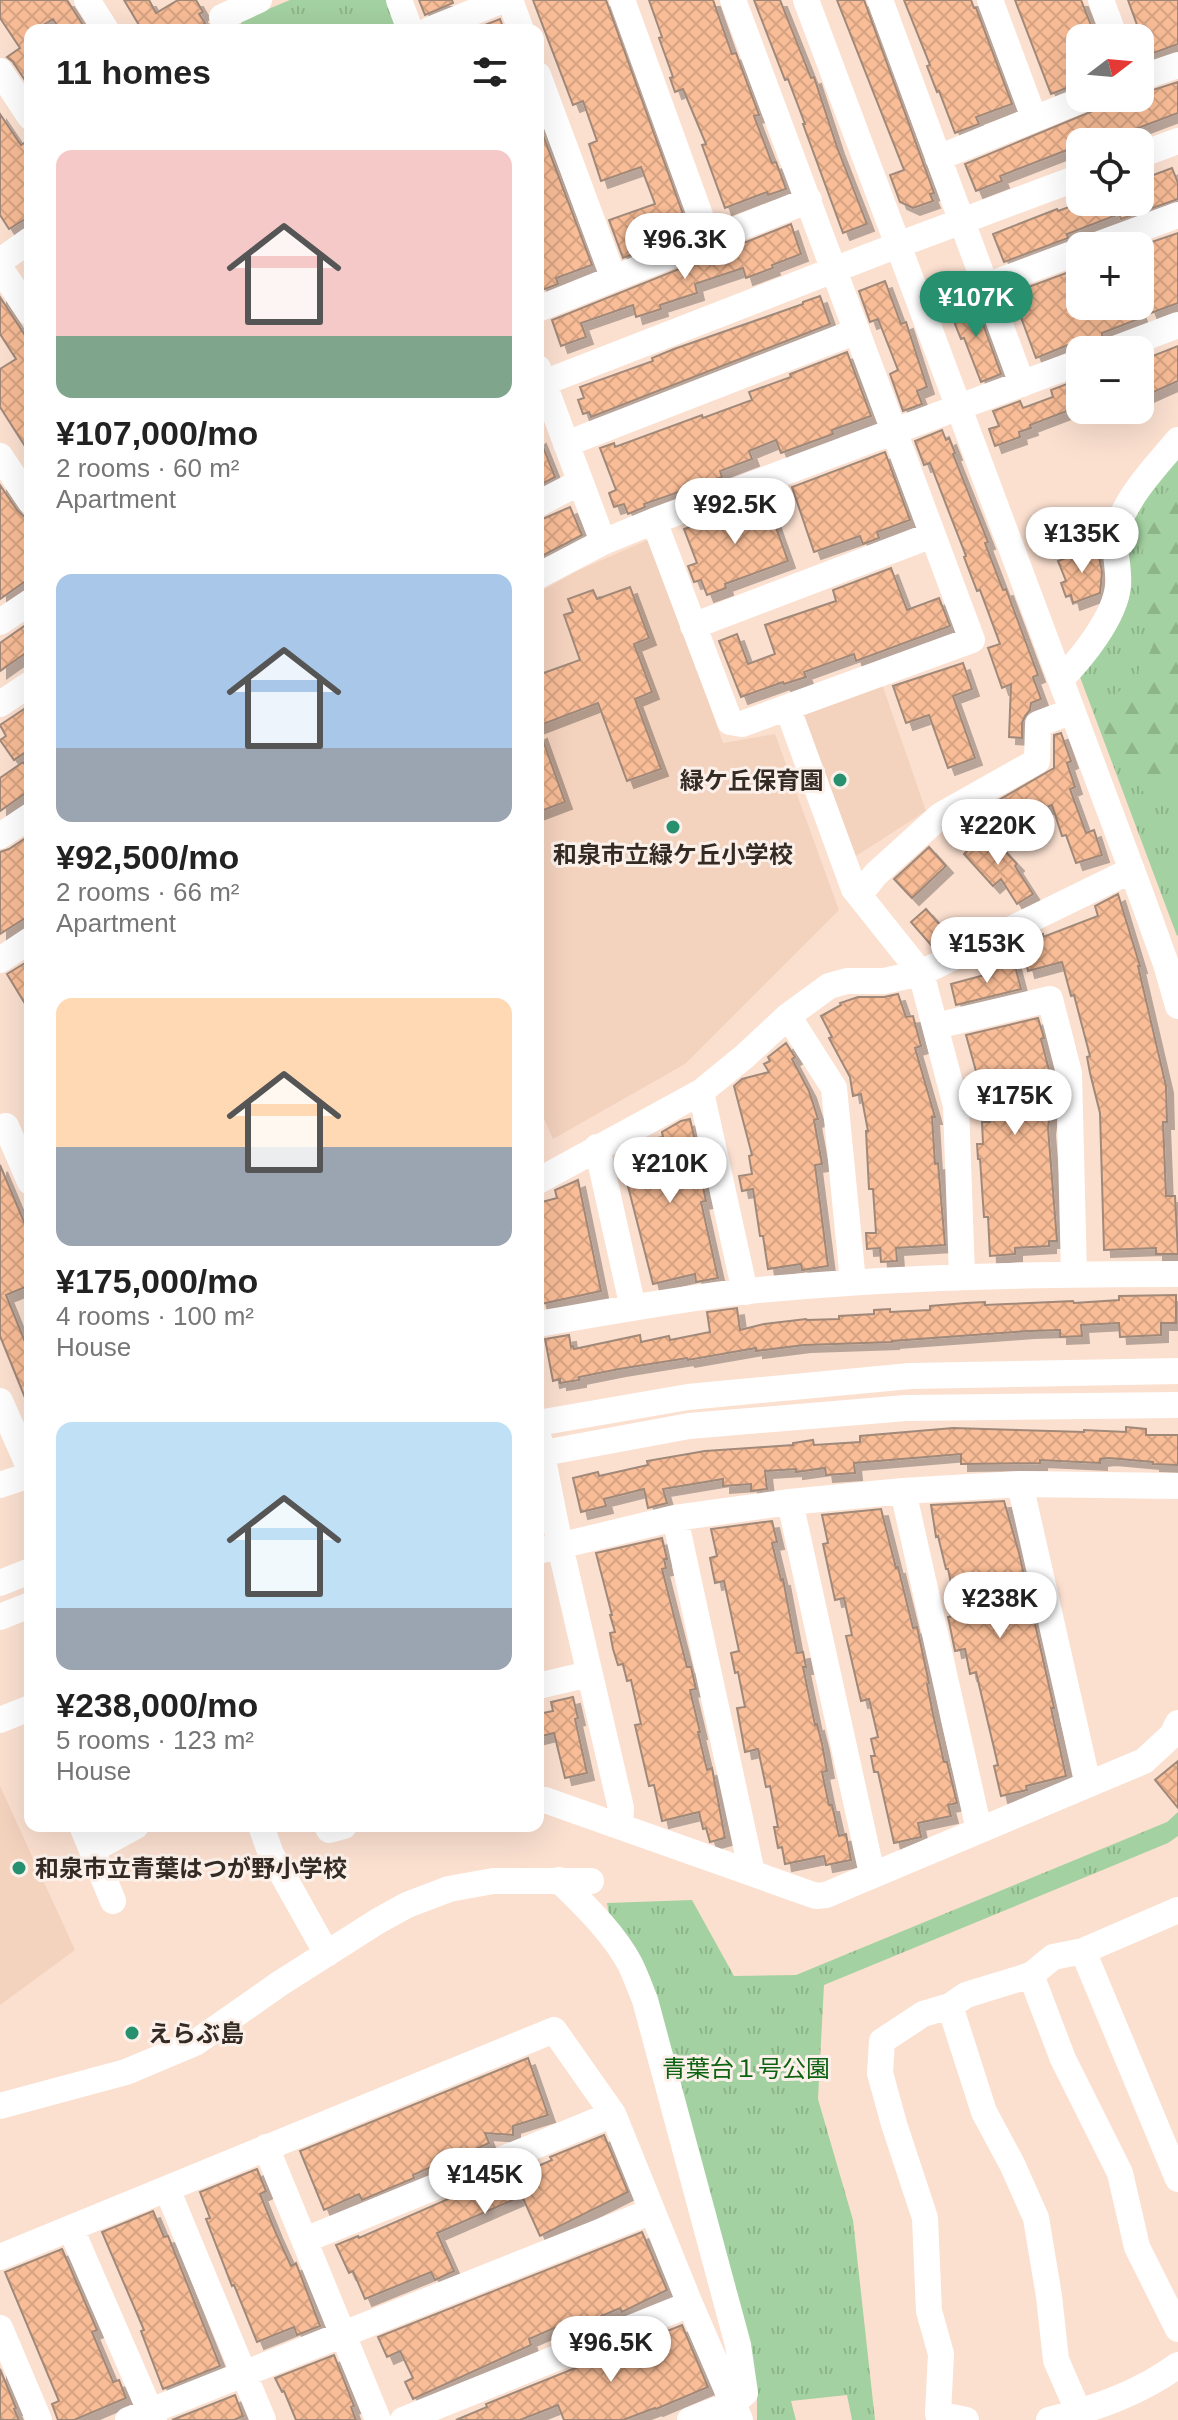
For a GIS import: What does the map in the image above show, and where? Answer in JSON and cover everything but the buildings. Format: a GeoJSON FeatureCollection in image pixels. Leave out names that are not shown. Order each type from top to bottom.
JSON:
{"type":"FeatureCollection","features":[{"type":"Feature","properties":{"kind":"street"},"geometry":{"type":"LineString","coordinates":[[87,0],[102,24]]}},
{"type":"Feature","properties":{"kind":"street"},"geometry":{"type":"LineString","coordinates":[[221,16],[259,0]]}},
{"type":"Feature","properties":{"kind":"street"},"geometry":{"type":"LineString","coordinates":[[399,0],[408,24]]}},
{"type":"Feature","properties":{"kind":"street"},"geometry":{"type":"LineString","coordinates":[[444,24],[503,0]]}},
{"type":"Feature","properties":{"kind":"street"},"geometry":{"type":"LineString","coordinates":[[510,0],[519,24]]}},
{"type":"Feature","properties":{"kind":"street"},"geometry":{"type":"LineString","coordinates":[[622,0],[709,240]]}},
{"type":"Feature","properties":{"kind":"street"},"geometry":{"type":"LineString","coordinates":[[654,521],[730,722],[742,724],[788,709],[972,640],[733,0]]}},
{"type":"Feature","properties":{"kind":"street"},"geometry":{"type":"LineString","coordinates":[[806,0],[1132,870],[1178,1006]]}},
{"type":"Feature","properties":{"kind":"street"},"geometry":{"type":"LineString","coordinates":[[880,0],[1022,384]]}},
{"type":"Feature","properties":{"kind":"street"},"geometry":{"type":"LineString","coordinates":[[990,0],[1034,118]]}},
{"type":"Feature","properties":{"kind":"street"},"geometry":{"type":"LineString","coordinates":[[1101,0],[1110,24]]}},
{"type":"Feature","properties":{"kind":"street"},"geometry":{"type":"LineString","coordinates":[[1154,73],[1178,65]]}},
{"type":"Feature","properties":{"kind":"street"},"geometry":{"type":"LineString","coordinates":[[0,71],[24,108]]}},
{"type":"Feature","properties":{"kind":"street"},"geometry":{"type":"LineString","coordinates":[[544,91],[613,277]]}},
{"type":"Feature","properties":{"kind":"street"},"geometry":{"type":"LineString","coordinates":[[938,158],[1066,106]]}},
{"type":"Feature","properties":{"kind":"street"},"geometry":{"type":"LineString","coordinates":[[1154,150],[1178,141]]}},
{"type":"Feature","properties":{"kind":"street"},"geometry":{"type":"LineString","coordinates":[[544,377],[1066,182]]}},
{"type":"Feature","properties":{"kind":"street"},"geometry":{"type":"LineString","coordinates":[[544,306],[809,200]]}},
{"type":"Feature","properties":{"kind":"street"},"geometry":{"type":"LineString","coordinates":[[1132,232],[1178,215]]}},
{"type":"Feature","properties":{"kind":"street"},"geometry":{"type":"LineString","coordinates":[[0,261],[24,244]]}},
{"type":"Feature","properties":{"kind":"street"},"geometry":{"type":"LineString","coordinates":[[986,286],[1066,256]]}},
{"type":"Feature","properties":{"kind":"street"},"geometry":{"type":"LineString","coordinates":[[0,268],[24,304]]}},
{"type":"Feature","properties":{"kind":"street"},"geometry":{"type":"LineString","coordinates":[[1149,336],[1178,325]]}},
{"type":"Feature","properties":{"kind":"street"},"geometry":{"type":"LineString","coordinates":[[566,444],[857,331]]}},
{"type":"Feature","properties":{"kind":"street"},"geometry":{"type":"LineString","coordinates":[[544,573],[603,542],[654,521],[1066,367]]}},
{"type":"Feature","properties":{"kind":"street"},"geometry":{"type":"LineString","coordinates":[[544,388],[603,542]]}},
{"type":"Feature","properties":{"kind":"street"},"geometry":{"type":"LineString","coordinates":[[1061,679],[1074,667],[1111,612],[1118,584],[1115,539],[1123,514],[1138,489],[1178,440]]}},
{"type":"Feature","properties":{"kind":"street"},"geometry":{"type":"LineString","coordinates":[[0,456],[24,492]]}},
{"type":"Feature","properties":{"kind":"street"},"geometry":{"type":"LineString","coordinates":[[544,501],[580,482]]}},
{"type":"Feature","properties":{"kind":"street"},"geometry":{"type":"LineString","coordinates":[[693,626],[932,535]]}},
{"type":"Feature","properties":{"kind":"street"},"geometry":{"type":"LineString","coordinates":[[0,622],[24,606]]}},
{"type":"Feature","properties":{"kind":"street"},"geometry":{"type":"LineString","coordinates":[[0,704],[24,688]]}},
{"type":"Feature","properties":{"kind":"street"},"geometry":{"type":"LineString","coordinates":[[788,709],[854,889],[921,973],[956,1106],[962,1275]]}},
{"type":"Feature","properties":{"kind":"street"},"geometry":{"type":"LineString","coordinates":[[859,895],[876,874],[941,815],[1037,761],[1038,724],[1072,711]]}},
{"type":"Feature","properties":{"kind":"street"},"geometry":{"type":"LineString","coordinates":[[0,836],[24,820]]}},
{"type":"Feature","properties":{"kind":"street"},"geometry":{"type":"LineString","coordinates":[[544,1178],[701,1092],[788,1016],[829,986],[847,981],[884,981],[921,973],[1132,870]]}},
{"type":"Feature","properties":{"kind":"street"},"geometry":{"type":"LineString","coordinates":[[0,960],[24,944]]}},
{"type":"Feature","properties":{"kind":"street"},"geometry":{"type":"LineString","coordinates":[[936,1026],[1050,999],[1069,1073],[1074,1274]]}},
{"type":"Feature","properties":{"kind":"street"},"geometry":{"type":"LineString","coordinates":[[788,1016],[834,1088],[853,1282]]}},
{"type":"Feature","properties":{"kind":"street"},"geometry":{"type":"LineString","coordinates":[[701,1092],[745,1292]]}},
{"type":"Feature","properties":{"kind":"street"},"geometry":{"type":"LineString","coordinates":[[12,1123],[24,1162]]}},
{"type":"Feature","properties":{"kind":"street"},"geometry":{"type":"LineString","coordinates":[[597,1147],[633,1308]]}},
{"type":"Feature","properties":{"kind":"street"},"geometry":{"type":"LineString","coordinates":[[544,1323],[745,1292],[853,1282],[962,1275],[1178,1274]]}},
{"type":"Feature","properties":{"kind":"street"},"geometry":{"type":"LineString","coordinates":[[544,1422],[688,1397],[910,1376],[1178,1371]]}},
{"type":"Feature","properties":{"kind":"street"},"geometry":{"type":"LineString","coordinates":[[0,1401],[24,1455]]}},
{"type":"Feature","properties":{"kind":"street"},"geometry":{"type":"LineString","coordinates":[[544,1445],[689,1426],[906,1408],[1178,1405]]}},
{"type":"Feature","properties":{"kind":"street"},"geometry":{"type":"LineString","coordinates":[[0,1485],[24,1477]]}},
{"type":"Feature","properties":{"kind":"street"},"geometry":{"type":"LineString","coordinates":[[549,1548],[675,1518],[790,1502],[1020,1484],[1178,1486]]}},
{"type":"Feature","properties":{"kind":"street"},"geometry":{"type":"LineString","coordinates":[[1020,1484],[1088,1784]]}},
{"type":"Feature","properties":{"kind":"street"},"geometry":{"type":"LineString","coordinates":[[903,1491],[979,1830]]}},
{"type":"Feature","properties":{"kind":"street"},"geometry":{"type":"LineString","coordinates":[[544,1497],[549,1548],[589,1674],[621,1808],[620,1826]]}},
{"type":"Feature","properties":{"kind":"street"},"geometry":{"type":"LineString","coordinates":[[790,1502],[872,1874]]}},
{"type":"Feature","properties":{"kind":"street"},"geometry":{"type":"LineString","coordinates":[[675,1518],[752,1873]]}},
{"type":"Feature","properties":{"kind":"street"},"geometry":{"type":"LineString","coordinates":[[0,1583],[24,1573]]}},
{"type":"Feature","properties":{"kind":"street"},"geometry":{"type":"LineString","coordinates":[[0,1617],[24,1607]]}},
{"type":"Feature","properties":{"kind":"street"},"geometry":{"type":"LineString","coordinates":[[544,1685],[589,1674]]}},
{"type":"Feature","properties":{"kind":"street"},"geometry":{"type":"LineString","coordinates":[[0,1720],[24,1710]]}},
{"type":"Feature","properties":{"kind":"street"},"geometry":{"type":"LineString","coordinates":[[544,1800],[816,1896],[826,1895],[1144,1761],[1172,1735],[1178,1723]]}},
{"type":"Feature","properties":{"kind":"street"},"geometry":{"type":"LineString","coordinates":[[112,1832],[87,1838],[113,1901]]}},
{"type":"Feature","properties":{"kind":"street"},"geometry":{"type":"LineString","coordinates":[[263,1832],[271,1854],[327,1954]]}},
{"type":"Feature","properties":{"kind":"street"},"geometry":{"type":"LineString","coordinates":[[559,1880],[615,1941],[629,1963],[645,2000],[738,2345],[745,2393],[737,2411]]}},
{"type":"Feature","properties":{"kind":"street"},"geometry":{"type":"LineString","coordinates":[[0,2106],[126,2072],[195,2043],[378,1921],[407,1905],[449,1889],[493,1881],[591,1881]]}},
{"type":"Feature","properties":{"kind":"street"},"geometry":{"type":"LineString","coordinates":[[966,2420],[938,2414],[941,2354],[929,2311],[925,2218],[880,2073],[882,2041],[923,2014],[950,2006],[966,1995],[1031,1975],[1053,1957],[1083,1951],[1175,1918]]}},
{"type":"Feature","properties":{"kind":"street"},"geometry":{"type":"LineString","coordinates":[[1083,1951],[1178,2179]]}},
{"type":"Feature","properties":{"kind":"street"},"geometry":{"type":"LineString","coordinates":[[1031,1975],[1063,2059],[1120,2173],[1137,2247],[1178,2329]]}},
{"type":"Feature","properties":{"kind":"street"},"geometry":{"type":"LineString","coordinates":[[950,2006],[984,2112],[1036,2218],[1056,2360],[1079,2413]]}},
{"type":"Feature","properties":{"kind":"street"},"geometry":{"type":"LineString","coordinates":[[0,2257],[554,2030],[613,2114],[737,2411]]}},
{"type":"Feature","properties":{"kind":"street"},"geometry":{"type":"LineString","coordinates":[[305,2240],[613,2114]]}},
{"type":"Feature","properties":{"kind":"street"},"geometry":{"type":"LineString","coordinates":[[266,2147],[378,2420]]}},
{"type":"Feature","properties":{"kind":"street"},"geometry":{"type":"LineString","coordinates":[[167,2189],[263,2420]]}},
{"type":"Feature","properties":{"kind":"street"},"geometry":{"type":"LineString","coordinates":[[71,2229],[144,2417],[244,2373],[652,2211]]}},
{"type":"Feature","properties":{"kind":"street"},"geometry":{"type":"LineString","coordinates":[[403,2420],[690,2304]]}},
{"type":"Feature","properties":{"kind":"street"},"geometry":{"type":"LineString","coordinates":[[0,2328],[39,2420]]}},
{"type":"Feature","properties":{"kind":"street"},"geometry":{"type":"LineString","coordinates":[[1049,2420],[1123,2397],[1178,2365]]}},
{"type":"Feature","properties":{"kind":"street"},"geometry":{"type":"LineString","coordinates":[[690,2420],[737,2411]]}},
{"type":"Feature","properties":{"kind":"shaded area","name":"和泉市立緑ケ丘小学校"},"geometry":{"type":"Polygon","coordinates":[[[652,538],[723,743],[775,734],[839,910],[685,1064],[553,1139],[544,1119],[544,590],[577,571],[652,538]]]}},
{"type":"Feature","properties":{"kind":"shaded area"},"geometry":{"type":"Polygon","coordinates":[[[882,684],[926,811],[856,856],[802,713],[882,684]]]}},
{"type":"Feature","properties":{"kind":"shaded area","name":"和泉市立青葉はつが野小学校"},"geometry":{"type":"Polygon","coordinates":[[[0,1786],[75,1950],[0,2005],[0,1786]]]}},
{"type":"Feature","properties":{"kind":"green space"},"geometry":{"type":"Polygon","coordinates":[[[290,0],[389,0],[397,24],[241,24],[242,20],[290,0]]]}},
{"type":"Feature","properties":{"kind":"green space"},"geometry":{"type":"Polygon","coordinates":[[[1178,450],[1177,936],[1077,669],[1104,632],[1129,517],[1178,450]]]}},
{"type":"Feature","properties":{"kind":"green space"},"geometry":{"type":"Polygon","coordinates":[[[1178,475],[1178,778],[1152,803],[1109,747],[1096,707],[1133,678],[1152,648],[1156,636],[1139,608],[1145,535],[1157,506],[1178,475]]]}},
{"type":"Feature","properties":{"kind":"green space","name":"青葉台１号公園"},"geometry":{"type":"Polygon","coordinates":[[[1178,1812],[1178,1836],[1168,1843],[824,1985],[818,2099],[853,2220],[875,2420],[852,2420],[847,2395],[791,2401],[796,2420],[757,2420],[757,2393],[610,1921],[607,1903],[692,1900],[734,1976],[796,1975],[1167,1822],[1178,1812]]]}},
{"type":"Feature","properties":{"kind":"place","name":"緑ケ丘保育園"},"geometry":{"type":"Point","coordinates":[840,780]}},
{"type":"Feature","properties":{"kind":"place","name":"和泉市立緑ケ丘小学校"},"geometry":{"type":"Point","coordinates":[673,827]}},
{"type":"Feature","properties":{"kind":"place","name":"和泉市立青葉はつが野小学校"},"geometry":{"type":"Point","coordinates":[19,1868]}},
{"type":"Feature","properties":{"kind":"place","name":"えらぶ島"},"geometry":{"type":"Point","coordinates":[132,2033]}}]}
